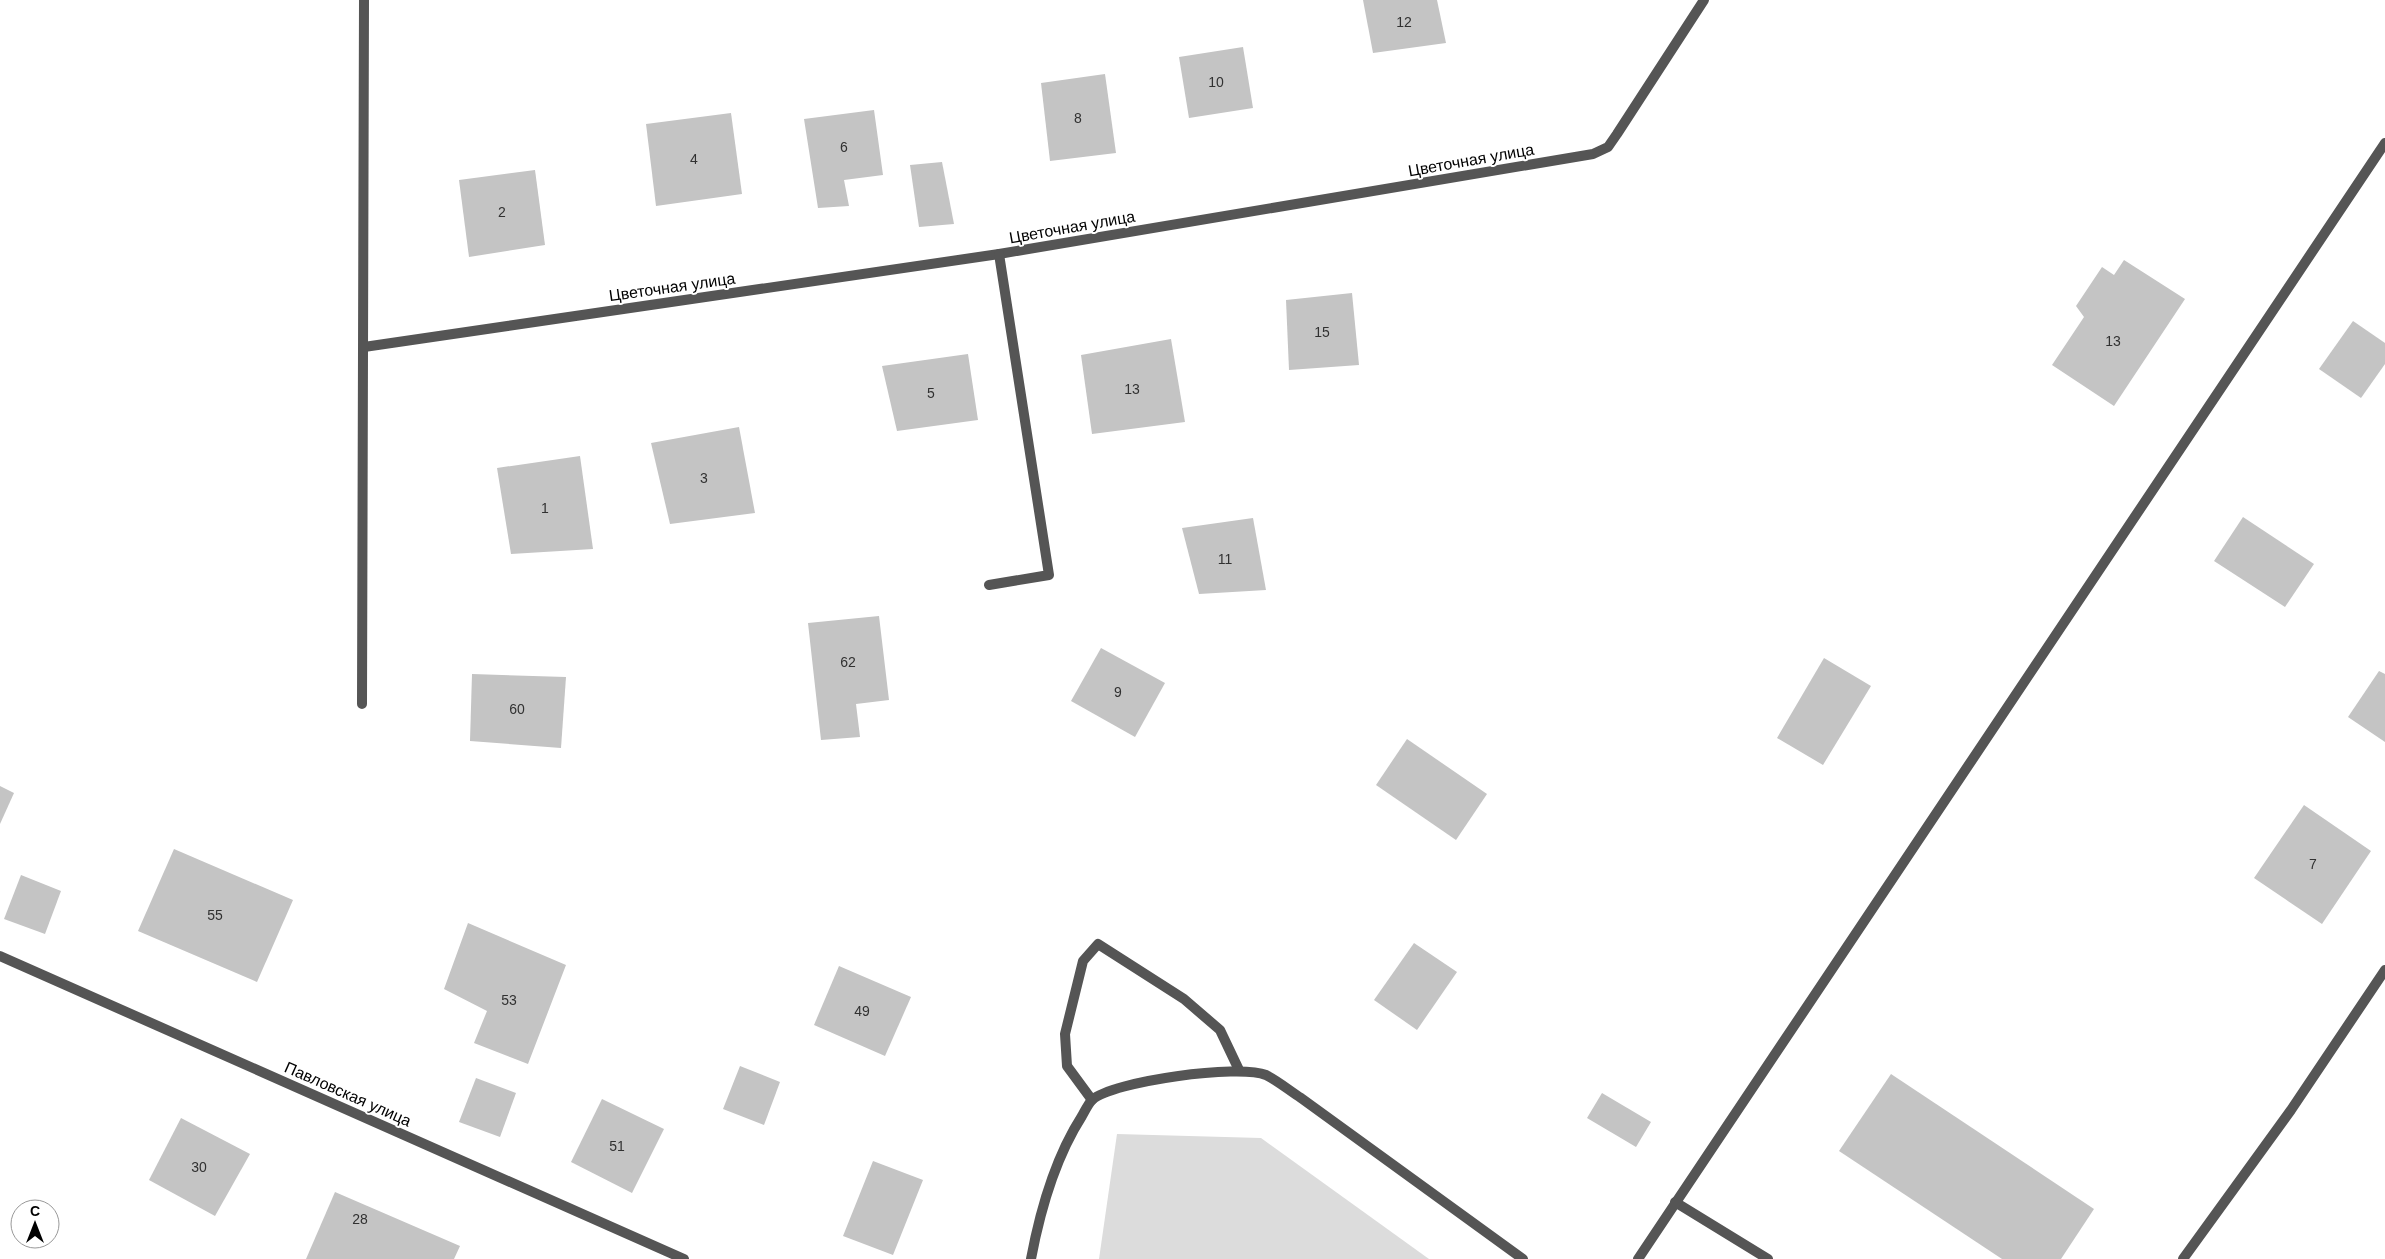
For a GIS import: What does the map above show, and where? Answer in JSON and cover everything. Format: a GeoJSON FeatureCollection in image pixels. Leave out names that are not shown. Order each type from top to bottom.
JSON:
{"type":"FeatureCollection","features":[{"type":"Feature","properties":{"kind":"street"},"geometry":{"type":"LineString","coordinates":[[362,704],[364,0]]}},
{"type":"Feature","properties":{"kind":"street","name":"Цветочная улица"},"geometry":{"type":"LineString","coordinates":[[364,347],[999,254],[1593,154],[1608,147],[1704,0]]}},
{"type":"Feature","properties":{"kind":"street"},"geometry":{"type":"LineString","coordinates":[[1638,1259],[2385,143]]}},
{"type":"Feature","properties":{"kind":"street"},"geometry":{"type":"LineString","coordinates":[[989,586],[1048,575],[999,254]]}},
{"type":"Feature","properties":{"kind":"street"},"geometry":{"type":"LineString","coordinates":[[1092,1100],[1067,1066],[1065,1034],[1082,961],[1098,944],[1184,999],[1220,1030],[1239,1070]]}},
{"type":"Feature","properties":{"kind":"street","name":"Павловская улица"},"geometry":{"type":"LineString","coordinates":[[0,956],[684,1259]]}},
{"type":"Feature","properties":{"kind":"street"},"geometry":{"type":"LineString","coordinates":[[2183,1259],[2291,1110],[2385,970]]}},
{"type":"Feature","properties":{"kind":"street"},"geometry":{"type":"LineString","coordinates":[[1031,1259],[1036,1232],[1070,1134],[1092,1100],[1126,1085],[1202,1073],[1239,1070],[1266,1075],[1302,1098],[1523,1259]]}},
{"type":"Feature","properties":{"kind":"street"},"geometry":{"type":"LineString","coordinates":[[1676,1202],[1768,1259]]}},
{"type":"Feature","properties":{"kind":"shaded area"},"geometry":{"type":"Polygon","coordinates":[[[1117,1134],[1261,1138],[1429,1259],[1099,1259],[1117,1134]]]}},
{"type":"Feature","properties":{"kind":"building"},"geometry":{"type":"Polygon","coordinates":[[[1363,0],[1437,0],[1446,43],[1373,53],[1363,0]]]}},
{"type":"Feature","properties":{"kind":"building"},"geometry":{"type":"Polygon","coordinates":[[[1243,47],[1253,108],[1189,118],[1179,57],[1243,47]]]}},
{"type":"Feature","properties":{"kind":"building"},"geometry":{"type":"Polygon","coordinates":[[[1105,74],[1116,153],[1050,161],[1041,83],[1105,74]]]}},
{"type":"Feature","properties":{"kind":"building"},"geometry":{"type":"Polygon","coordinates":[[[874,110],[883,175],[844,180],[849,206],[818,208],[804,119],[874,110]]]}},
{"type":"Feature","properties":{"kind":"building"},"geometry":{"type":"Polygon","coordinates":[[[731,113],[742,194],[656,206],[646,124],[731,113]]]}},
{"type":"Feature","properties":{"kind":"building"},"geometry":{"type":"Polygon","coordinates":[[[942,162],[954,224],[919,227],[910,165],[942,162]]]}},
{"type":"Feature","properties":{"kind":"building"},"geometry":{"type":"Polygon","coordinates":[[[535,170],[545,245],[469,257],[459,180],[535,170]]]}},
{"type":"Feature","properties":{"kind":"building"},"geometry":{"type":"Polygon","coordinates":[[[2124,260],[2185,299],[2114,406],[2052,365],[2084,317],[2076,306],[2102,267],[2114,275],[2124,260]]]}},
{"type":"Feature","properties":{"kind":"building"},"geometry":{"type":"Polygon","coordinates":[[[1352,293],[1359,365],[1289,370],[1286,300],[1352,293]]]}},
{"type":"Feature","properties":{"kind":"building"},"geometry":{"type":"Polygon","coordinates":[[[2353,321],[2385,343],[2385,364],[2361,398],[2319,369],[2353,321]]]}},
{"type":"Feature","properties":{"kind":"building"},"geometry":{"type":"Polygon","coordinates":[[[1171,339],[1185,422],[1092,434],[1081,355],[1171,339]]]}},
{"type":"Feature","properties":{"kind":"building"},"geometry":{"type":"Polygon","coordinates":[[[968,354],[978,420],[897,431],[882,366],[968,354]]]}},
{"type":"Feature","properties":{"kind":"building"},"geometry":{"type":"Polygon","coordinates":[[[739,427],[755,513],[670,524],[651,443],[739,427]]]}},
{"type":"Feature","properties":{"kind":"building"},"geometry":{"type":"Polygon","coordinates":[[[580,456],[593,549],[511,554],[497,468],[580,456]]]}},
{"type":"Feature","properties":{"kind":"building"},"geometry":{"type":"Polygon","coordinates":[[[2243,517],[2314,564],[2285,607],[2214,561],[2243,517]]]}},
{"type":"Feature","properties":{"kind":"building"},"geometry":{"type":"Polygon","coordinates":[[[1253,518],[1266,590],[1199,594],[1182,528],[1253,518]]]}},
{"type":"Feature","properties":{"kind":"building"},"geometry":{"type":"Polygon","coordinates":[[[879,616],[889,700],[856,704],[860,737],[821,740],[808,623],[879,616]]]}},
{"type":"Feature","properties":{"kind":"building"},"geometry":{"type":"Polygon","coordinates":[[[1101,648],[1165,683],[1135,737],[1071,701],[1101,648]]]}},
{"type":"Feature","properties":{"kind":"building"},"geometry":{"type":"Polygon","coordinates":[[[1824,658],[1871,686],[1823,765],[1777,738],[1824,658]]]}},
{"type":"Feature","properties":{"kind":"building"},"geometry":{"type":"Polygon","coordinates":[[[2379,671],[2385,674],[2385,742],[2348,717],[2379,671]]]}},
{"type":"Feature","properties":{"kind":"building"},"geometry":{"type":"Polygon","coordinates":[[[472,674],[566,677],[561,748],[470,741],[472,674]]]}},
{"type":"Feature","properties":{"kind":"building"},"geometry":{"type":"Polygon","coordinates":[[[1407,739],[1487,794],[1456,840],[1376,785],[1407,739]]]}},
{"type":"Feature","properties":{"kind":"building"},"geometry":{"type":"Polygon","coordinates":[[[0,786],[14,793],[0,824],[0,786]]]}},
{"type":"Feature","properties":{"kind":"building"},"geometry":{"type":"Polygon","coordinates":[[[2304,805],[2371,851],[2322,924],[2254,878],[2304,805]]]}},
{"type":"Feature","properties":{"kind":"building"},"geometry":{"type":"Polygon","coordinates":[[[174,849],[293,900],[257,982],[138,931],[174,849]]]}},
{"type":"Feature","properties":{"kind":"building"},"geometry":{"type":"Polygon","coordinates":[[[21,875],[61,891],[45,934],[4,919],[21,875]]]}},
{"type":"Feature","properties":{"kind":"building"},"geometry":{"type":"Polygon","coordinates":[[[468,923],[566,965],[528,1064],[474,1043],[487,1011],[444,989],[468,923]]]}},
{"type":"Feature","properties":{"kind":"building"},"geometry":{"type":"Polygon","coordinates":[[[1414,943],[1457,972],[1417,1030],[1374,1000],[1414,943]]]}},
{"type":"Feature","properties":{"kind":"building"},"geometry":{"type":"Polygon","coordinates":[[[839,966],[911,997],[885,1056],[814,1025],[839,966]]]}},
{"type":"Feature","properties":{"kind":"building"},"geometry":{"type":"Polygon","coordinates":[[[740,1066],[780,1082],[764,1125],[723,1109],[740,1066]]]}},
{"type":"Feature","properties":{"kind":"building"},"geometry":{"type":"Polygon","coordinates":[[[1891,1074],[2094,1209],[2061,1259],[2002,1259],[1839,1151],[1891,1074]]]}},
{"type":"Feature","properties":{"kind":"building"},"geometry":{"type":"Polygon","coordinates":[[[476,1078],[516,1093],[500,1137],[459,1122],[476,1078]]]}},
{"type":"Feature","properties":{"kind":"building"},"geometry":{"type":"Polygon","coordinates":[[[1602,1093],[1651,1122],[1636,1147],[1587,1118],[1602,1093]]]}},
{"type":"Feature","properties":{"kind":"building"},"geometry":{"type":"Polygon","coordinates":[[[602,1099],[664,1129],[632,1193],[571,1162],[602,1099]]]}},
{"type":"Feature","properties":{"kind":"building"},"geometry":{"type":"Polygon","coordinates":[[[181,1118],[250,1154],[215,1216],[149,1180],[181,1118]]]}},
{"type":"Feature","properties":{"kind":"building"},"geometry":{"type":"Polygon","coordinates":[[[873,1161],[923,1180],[893,1255],[843,1236],[873,1161]]]}},
{"type":"Feature","properties":{"kind":"building"},"geometry":{"type":"Polygon","coordinates":[[[335,1192],[460,1246],[454,1259],[306,1259],[335,1192]]]}}]}
